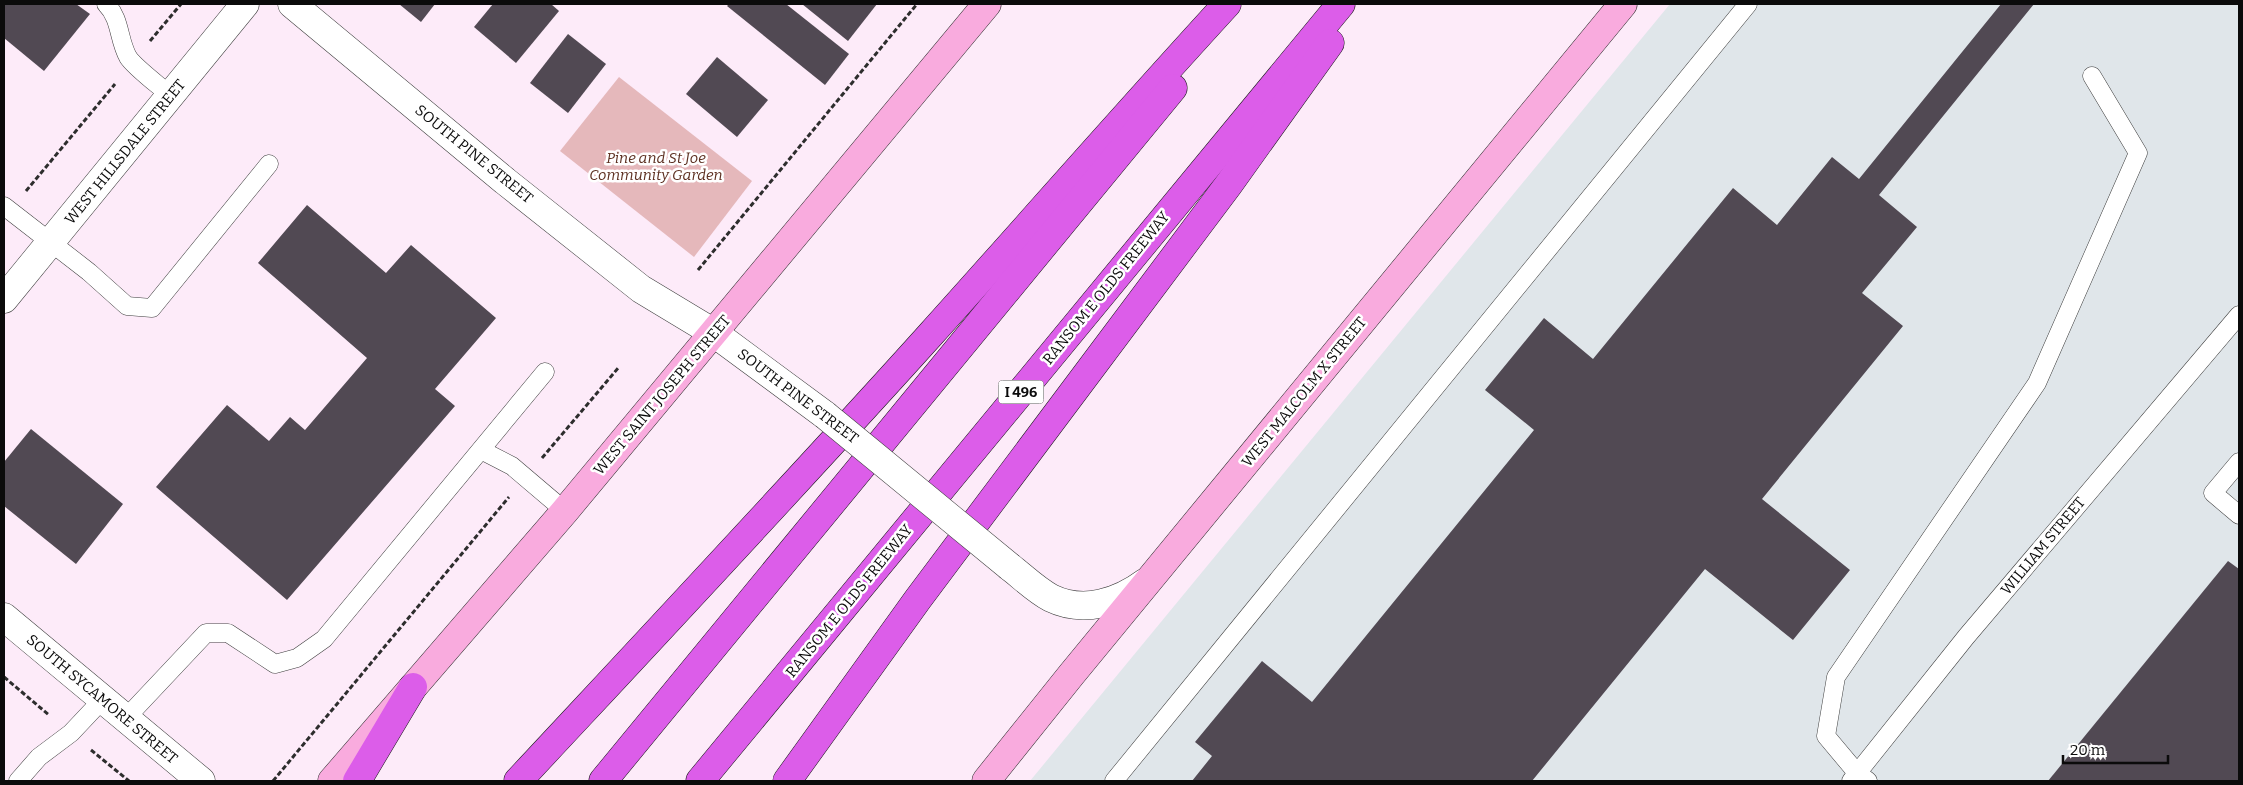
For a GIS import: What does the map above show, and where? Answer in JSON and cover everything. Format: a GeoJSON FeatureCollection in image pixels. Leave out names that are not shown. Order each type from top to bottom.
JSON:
{"type":"FeatureCollection","features":[{"type":"Feature","properties":{"kind":"highway"},"geometry":{"type":"LineString","coordinates":[[518,781],[750,533],[931,334],[1113,128],[1227,4]]}},
{"type":"Feature","properties":{"kind":"highway"},"geometry":{"type":"LineString","coordinates":[[603,781],[1242,4]]}},
{"type":"Feature","properties":{"kind":"highway","name":"RANSOM E OLDS FREEWAY"},"geometry":{"type":"LineString","coordinates":[[700,781],[1341,4]]}},
{"type":"Feature","properties":{"kind":"highway"},"geometry":{"type":"LineString","coordinates":[[787,781],[930,583],[1229,184],[1358,4]]}},
{"type":"Feature","properties":{"kind":"highway"},"geometry":{"type":"LineString","coordinates":[[357,781],[412,687]]}},
{"type":"Feature","properties":{"kind":"main road","name":"WEST SAINT JOSEPH STREET"},"geometry":{"type":"LineString","coordinates":[[332,781],[565,511],[987,4]]}},
{"type":"Feature","properties":{"kind":"main road","name":"WEST MALCOLM X STREET"},"geometry":{"type":"LineString","coordinates":[[986,781],[1623,4]]}},
{"type":"Feature","properties":{"kind":"street","name":"WEST HILLSDALE STREET"},"geometry":{"type":"LineString","coordinates":[[4,298],[245,4]]}},
{"type":"Feature","properties":{"kind":"street","name":"SOUTH PINE STREET"},"geometry":{"type":"LineString","coordinates":[[292,4],[505,181],[641,289],[714,332],[825,415],[1010,567],[1052,598],[1083,605],[1100,604],[1116,600],[1132,592],[1150,579]]}},
{"type":"Feature","properties":{"kind":"street","name":"SOUTH SYCAMORE STREET"},"geometry":{"type":"LineString","coordinates":[[4,617],[201,781]]}},
{"type":"Feature","properties":{"kind":"lane"},"geometry":{"type":"LineString","coordinates":[[106,4],[117,19],[122,42],[129,58],[171,96]]}},
{"type":"Feature","properties":{"kind":"lane"},"geometry":{"type":"LineString","coordinates":[[1114,781],[1748,4]]}},
{"type":"Feature","properties":{"kind":"lane"},"geometry":{"type":"LineString","coordinates":[[1859,778],[1826,736],[1836,677],[2037,382],[2138,153],[2092,76]]}},
{"type":"Feature","properties":{"kind":"lane"},"geometry":{"type":"LineString","coordinates":[[7,209],[50,244],[89,272],[127,306],[152,308],[269,164]]}},
{"type":"Feature","properties":{"kind":"lane","name":"WILLIAM STREET"},"geometry":{"type":"LineString","coordinates":[[1859,778],[1966,636],[2239,315]]}},
{"type":"Feature","properties":{"kind":"lane"},"geometry":{"type":"LineString","coordinates":[[126,718],[206,633],[228,633],[275,664],[297,658],[324,639],[545,372]]}},
{"type":"Feature","properties":{"kind":"lane"},"geometry":{"type":"LineString","coordinates":[[481,450],[512,466],[565,511]]}},
{"type":"Feature","properties":{"kind":"lane"},"geometry":{"type":"LineString","coordinates":[[2239,462],[2213,493],[2239,515]]}},
{"type":"Feature","properties":{"kind":"lane"},"geometry":{"type":"LineString","coordinates":[[18,781],[39,758],[71,733],[103,699]]}},
{"type":"Feature","properties":{"kind":"path"},"geometry":{"type":"LineString","coordinates":[[7,209],[181,4]]}},
{"type":"Feature","properties":{"kind":"path"},"geometry":{"type":"LineString","coordinates":[[698,270],[917,4]]}},
{"type":"Feature","properties":{"kind":"path"},"geometry":{"type":"LineString","coordinates":[[273,781],[619,367]]}},
{"type":"Feature","properties":{"kind":"shaded area"},"geometry":{"type":"Polygon","coordinates":[[[1670,4],[2239,4],[2239,781],[1030,781],[1670,4]]]}},
{"type":"Feature","properties":{"kind":"green space","name":"Pine and St Joe Community Garden"},"geometry":{"type":"Polygon","coordinates":[[[619,77],[752,181],[694,257],[560,151],[619,77]]]}},
{"type":"Feature","properties":{"kind":"building"},"geometry":{"type":"Polygon","coordinates":[[[4,4],[76,4],[90,14],[44,71],[4,38],[4,4]]]}},
{"type":"Feature","properties":{"kind":"building"},"geometry":{"type":"Polygon","coordinates":[[[399,4],[435,4],[421,22],[399,4]]]}},
{"type":"Feature","properties":{"kind":"building"},"geometry":{"type":"Polygon","coordinates":[[[493,4],[551,4],[559,11],[516,63],[474,27],[493,4]]]}},
{"type":"Feature","properties":{"kind":"building"},"geometry":{"type":"Polygon","coordinates":[[[729,4],[786,4],[849,54],[825,85],[727,6],[729,4]]]}},
{"type":"Feature","properties":{"kind":"building"},"geometry":{"type":"Polygon","coordinates":[[[802,4],[877,4],[848,41],[802,4]]]}},
{"type":"Feature","properties":{"kind":"building"},"geometry":{"type":"Polygon","coordinates":[[[2001,4],[2034,4],[1879,195],[1917,227],[1862,293],[1903,326],[1762,499],[1850,570],[1793,640],[1705,569],[1532,781],[1192,781],[1212,756],[1195,742],[1262,661],[1312,702],[1534,430],[1485,390],[1544,318],[1593,359],[1733,188],[1777,225],[1832,157],[1859,179],[2001,4]]]}},
{"type":"Feature","properties":{"kind":"building"},"geometry":{"type":"Polygon","coordinates":[[[568,34],[606,64],[568,113],[530,83],[568,34]]]}},
{"type":"Feature","properties":{"kind":"building"},"geometry":{"type":"Polygon","coordinates":[[[717,57],[768,100],[737,137],[686,94],[717,57]]]}},
{"type":"Feature","properties":{"kind":"building"},"geometry":{"type":"Polygon","coordinates":[[[307,205],[386,273],[411,245],[496,318],[435,389],[455,406],[287,600],[156,487],[227,405],[269,441],[290,417],[305,430],[367,358],[258,263],[307,205]]]}},
{"type":"Feature","properties":{"kind":"building"},"geometry":{"type":"Polygon","coordinates":[[[31,429],[123,504],[76,564],[4,506],[4,462],[31,429]]]}},
{"type":"Feature","properties":{"kind":"building"},"geometry":{"type":"Polygon","coordinates":[[[2228,561],[2239,569],[2239,781],[2048,781],[2228,561]]]}}]}
